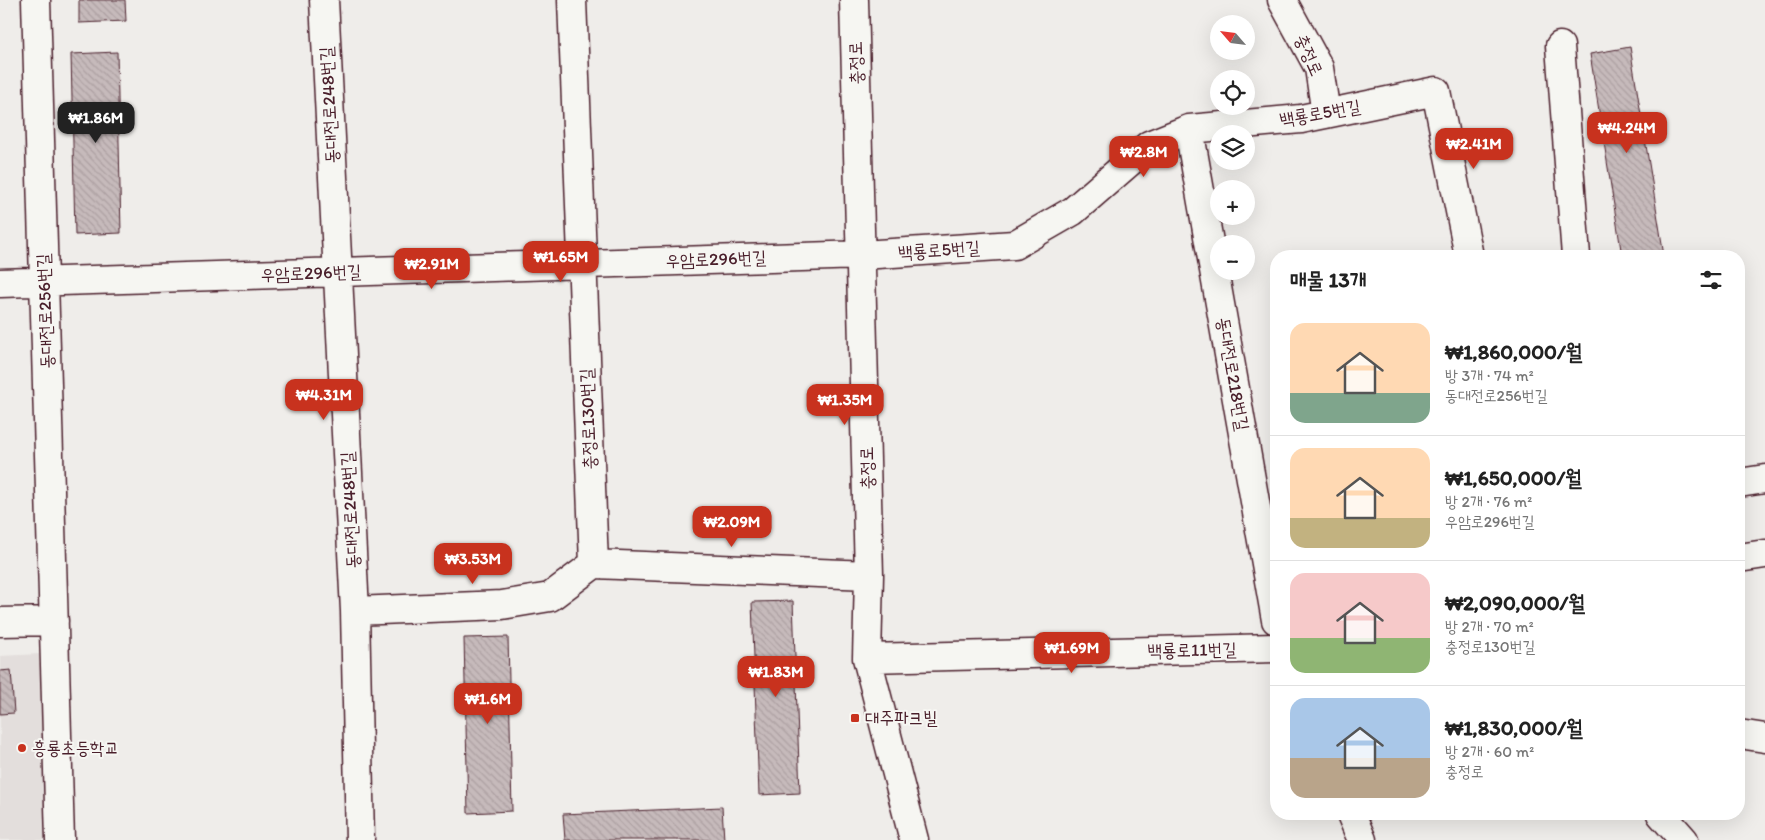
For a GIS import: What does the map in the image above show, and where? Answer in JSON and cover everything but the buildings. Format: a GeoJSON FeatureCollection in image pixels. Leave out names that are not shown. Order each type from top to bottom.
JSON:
{"type":"FeatureCollection","features":[{"type":"Feature","properties":{"kind":"street","name":"동대전로256번길"},"geometry":{"type":"LineString","coordinates":[[36,0],[60,840]]}},
{"type":"Feature","properties":{"kind":"street","name":"동대전로248번길"},"geometry":{"type":"LineString","coordinates":[[324,0],[355,611],[360,840]]}},
{"type":"Feature","properties":{"kind":"street","name":"충정로130번길"},"geometry":{"type":"LineString","coordinates":[[572,0],[594,564]]}},
{"type":"Feature","properties":{"kind":"street","name":"충정로"},"geometry":{"type":"LineString","coordinates":[[854,0],[869,574],[867,658],[914,840]]}},
{"type":"Feature","properties":{"kind":"street","name":"충정로"},"geometry":{"type":"LineString","coordinates":[[1282,0],[1319,68],[1326,114]]}},
{"type":"Feature","properties":{"kind":"street"},"geometry":{"type":"LineString","coordinates":[[1560,46],[1576,250]]}},
{"type":"Feature","properties":{"kind":"street","name":"백룡로5번길"},"geometry":{"type":"LineString","coordinates":[[862,255],[1014,245],[1073,211],[1149,145],[1189,128],[1301,119],[1436,91],[1468,250]]}},
{"type":"Feature","properties":{"kind":"street","name":"동대전로218번길"},"geometry":{"type":"LineString","coordinates":[[1189,128],[1270,586]]}},
{"type":"Feature","properties":{"kind":"street","name":"우암로296번길"},"geometry":{"type":"LineString","coordinates":[[0,283],[862,255]]}},
{"type":"Feature","properties":{"kind":"street"},"geometry":{"type":"LineString","coordinates":[[1745,482],[1765,479]]}},
{"type":"Feature","properties":{"kind":"street"},"geometry":{"type":"LineString","coordinates":[[1745,557],[1765,554]]}},
{"type":"Feature","properties":{"kind":"street"},"geometry":{"type":"LineString","coordinates":[[355,611],[502,605],[550,597],[594,564],[869,574]]}},
{"type":"Feature","properties":{"kind":"street"},"geometry":{"type":"LineString","coordinates":[[0,622],[54,621]]}},
{"type":"Feature","properties":{"kind":"street","name":"백룡로11번길"},"geometry":{"type":"LineString","coordinates":[[867,658],[1270,648]]}},
{"type":"Feature","properties":{"kind":"street"},"geometry":{"type":"LineString","coordinates":[[1745,735],[1765,738]]}},
{"type":"Feature","properties":{"kind":"street"},"geometry":{"type":"LineString","coordinates":[[1354,820],[1362,840]]}},
{"type":"Feature","properties":{"kind":"street"},"geometry":{"type":"LineString","coordinates":[[1666,820],[1684,840]]}},
{"type":"Feature","properties":{"kind":"shaded area","name":"흥룡초등학교"},"geometry":{"type":"Polygon","coordinates":[[[41,654],[47,840],[0,840],[0,656],[41,654]]]}},
{"type":"Feature","properties":{"kind":"place","name":"대주파크빌"},"geometry":{"type":"Point","coordinates":[855,718]}},
{"type":"Feature","properties":{"kind":"place","name":"흥룡초등학교"},"geometry":{"type":"Point","coordinates":[22,748]}}]}
